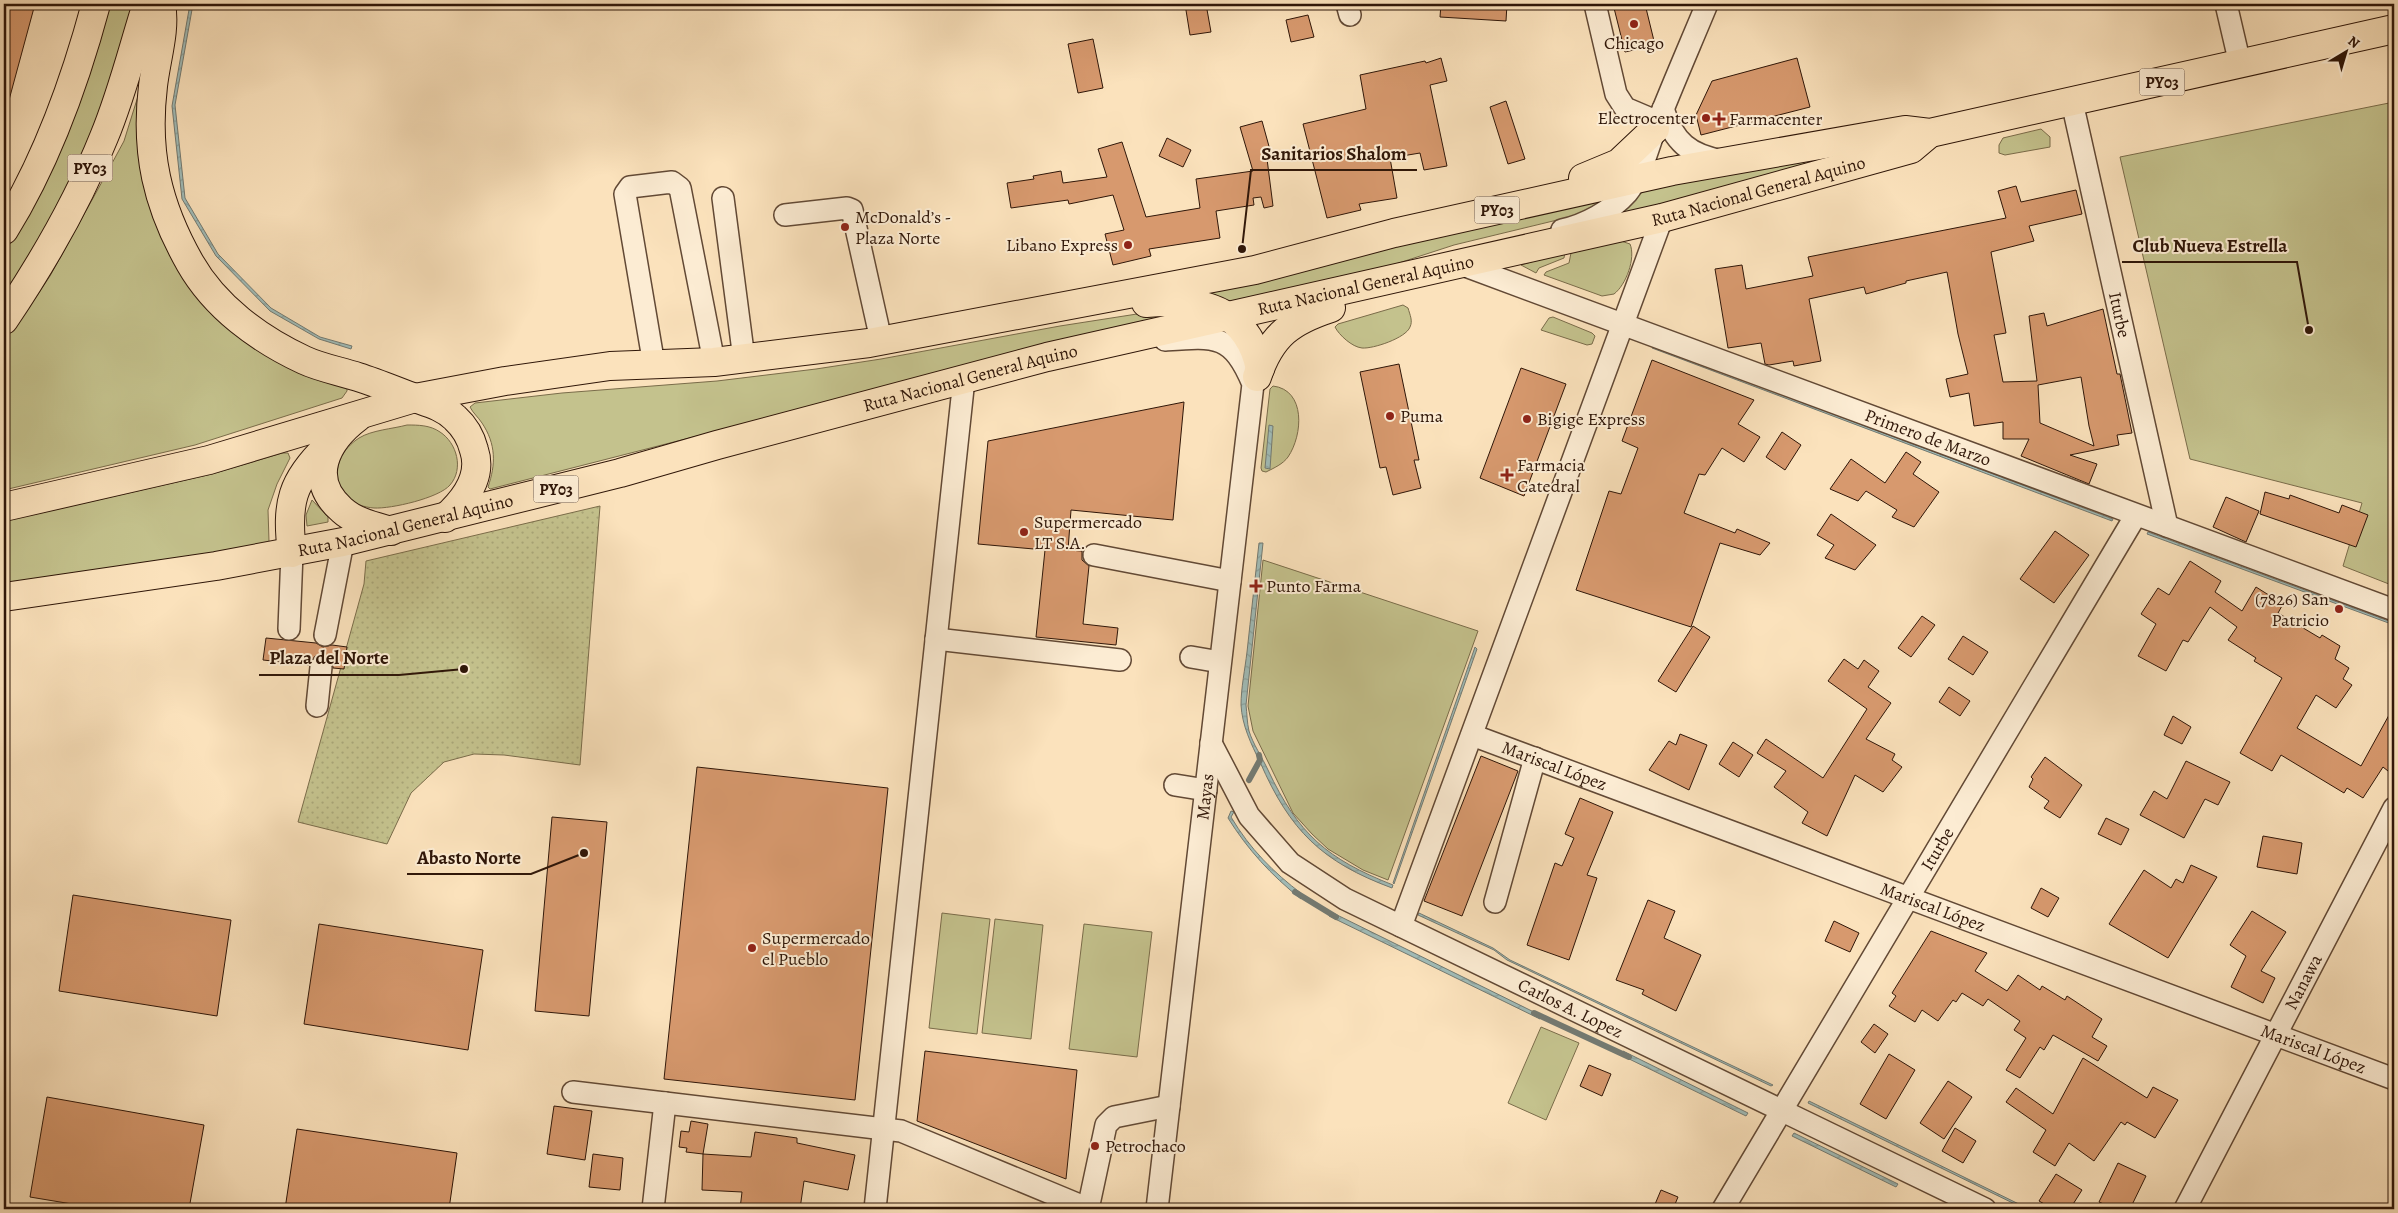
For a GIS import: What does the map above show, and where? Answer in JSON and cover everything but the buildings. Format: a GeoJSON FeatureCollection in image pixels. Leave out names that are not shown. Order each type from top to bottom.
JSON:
{"type":"FeatureCollection","features":[{"type":"Feature","properties":{"kind":"highway","name":"PY03"},"geometry":{"type":"LineString","coordinates":[[4,230],[24,196],[64,107],[83,53],[96,4]]}},
{"type":"Feature","properties":{"kind":"highway","name":"PY03"},"geometry":{"type":"LineString","coordinates":[[4,320],[39,267],[72,209],[104,137],[127,74],[147,4]]}},
{"type":"Feature","properties":{"kind":"highway"},"geometry":{"type":"LineString","coordinates":[[161,4],[164,18],[153,86],[149,132],[153,171],[167,218],[191,264],[207,288],[225,307],[250,328],[278,346],[305,360],[436,405],[455,417],[470,436],[478,460],[472,484],[462,503],[445,518]]}},
{"type":"Feature","properties":{"kind":"highway","name":"Ruta Nacional General Aquino"},"geometry":{"type":"LineString","coordinates":[[4,507],[209,460],[415,398],[505,381],[610,366],[714,362],[881,340],[1255,270],[1394,233],[1723,161],[1905,130],[1930,133],[2394,29]]}},
{"type":"Feature","properties":{"kind":"highway"},"geometry":{"type":"LineString","coordinates":[[1394,233],[1442,213],[1579,179],[1607,170],[1619,162],[1658,120]]}},
{"type":"Feature","properties":{"kind":"highway","name":"Ruta Nacional General Aquino"},"geometry":{"type":"LineString","coordinates":[[4,597],[292,553],[445,518],[620,473],[964,379],[1141,335],[1228,315],[1260,310],[1662,218],[1911,149],[1930,133]]}},
{"type":"Feature","properties":{"kind":"highway"},"geometry":{"type":"LineString","coordinates":[[1256,377],[1270,347],[1287,328],[1310,315],[1352,303],[1380,283]]}},
{"type":"Feature","properties":{"kind":"highway"},"geometry":{"type":"LineString","coordinates":[[1107,297],[1115,302],[1131,304],[1166,301],[1191,303],[1228,315],[1240,325],[1255,348],[1256,377]]}},
{"type":"Feature","properties":{"kind":"highway"},"geometry":{"type":"LineString","coordinates":[[292,553],[288,522],[291,503],[298,485],[307,468],[345,427],[363,413]]}},
{"type":"Feature","properties":{"kind":"highway"},"geometry":{"type":"LineString","coordinates":[[332,441],[322,464],[323,483],[329,498],[342,511],[359,521],[391,530]]}},
{"type":"Feature","properties":{"kind":"street"},"geometry":{"type":"LineString","coordinates":[[1595,4],[1616,94],[1625,108],[1658,120],[1689,150],[1705,158],[1723,161]]}},
{"type":"Feature","properties":{"kind":"street"},"geometry":{"type":"LineString","coordinates":[[1380,283],[1420,263],[1579,227],[1626,194],[1637,179],[1658,120],[1707,4]]}},
{"type":"Feature","properties":{"kind":"street"},"geometry":{"type":"LineString","coordinates":[[2226,4],[2240,64]]}},
{"type":"Feature","properties":{"kind":"street","name":"Iturbe"},"geometry":{"type":"LineString","coordinates":[[2072,102],[2167,526]]}},
{"type":"Feature","properties":{"kind":"street"},"geometry":{"type":"LineString","coordinates":[[654,365],[625,194],[630,187],[672,182],[680,188],[714,362]]}},
{"type":"Feature","properties":{"kind":"street"},"geometry":{"type":"LineString","coordinates":[[723,198],[744,359]]}},
{"type":"Feature","properties":{"kind":"street"},"geometry":{"type":"LineString","coordinates":[[785,215],[847,208],[852,210],[881,340]]}},
{"type":"Feature","properties":{"kind":"street"},"geometry":{"type":"LineString","coordinates":[[1401,926],[1662,218]]}},
{"type":"Feature","properties":{"kind":"street","name":"Primero de Marzo"},"geometry":{"type":"LineString","coordinates":[[1460,264],[2394,610]]}},
{"type":"Feature","properties":{"kind":"street"},"geometry":{"type":"LineString","coordinates":[[1141,335],[1154,341],[1212,339],[1228,345],[1256,377]]}},
{"type":"Feature","properties":{"kind":"street","name":"Mayas"},"geometry":{"type":"LineString","coordinates":[[1157,1209],[1220,662],[1256,377]]}},
{"type":"Feature","properties":{"kind":"street"},"geometry":{"type":"LineString","coordinates":[[875,1209],[964,379]]}},
{"type":"Feature","properties":{"kind":"street","name":"Iturbe"},"geometry":{"type":"LineString","coordinates":[[1723,1209],[2136,515]]}},
{"type":"Feature","properties":{"kind":"street"},"geometry":{"type":"LineString","coordinates":[[325,635],[343,542]]}},
{"type":"Feature","properties":{"kind":"street"},"geometry":{"type":"LineString","coordinates":[[289,629],[292,553]]}},
{"type":"Feature","properties":{"kind":"street"},"geometry":{"type":"LineString","coordinates":[[1094,555],[1230,581]]}},
{"type":"Feature","properties":{"kind":"street"},"geometry":{"type":"LineString","coordinates":[[936,639],[1120,660]]}},
{"type":"Feature","properties":{"kind":"street"},"geometry":{"type":"LineString","coordinates":[[1191,657],[1220,662]]}},
{"type":"Feature","properties":{"kind":"street"},"geometry":{"type":"LineString","coordinates":[[317,706],[321,667]]}},
{"type":"Feature","properties":{"kind":"street","name":"Mariscal López"},"geometry":{"type":"LineString","coordinates":[[1472,735],[2394,1079]]}},
{"type":"Feature","properties":{"kind":"street","name":"Carlos A. Lopez"},"geometry":{"type":"LineString","coordinates":[[1211,743],[1249,816],[1290,863],[1344,899],[1985,1209]]}},
{"type":"Feature","properties":{"kind":"street"},"geometry":{"type":"LineString","coordinates":[[1495,902],[1535,758]]}},
{"type":"Feature","properties":{"kind":"street"},"geometry":{"type":"LineString","coordinates":[[1175,785],[1206,790]]}},
{"type":"Feature","properties":{"kind":"street","name":"Nanawa"},"geometry":{"type":"LineString","coordinates":[[2185,1209],[2394,808]]}},
{"type":"Feature","properties":{"kind":"street"},"geometry":{"type":"LineString","coordinates":[[573,1092],[901,1131],[1088,1209],[1108,1122],[1114,1117],[1169,1106]]}},
{"type":"Feature","properties":{"kind":"street"},"geometry":{"type":"LineString","coordinates":[[653,1209],[666,1103]]}},
{"type":"Feature","properties":{"kind":"shaded area"},"geometry":{"type":"Polygon","coordinates":[[[107,4],[134,4],[103,103],[89,141],[67,187],[4,297],[4,250],[20,224],[107,4]]]}},
{"type":"Feature","properties":{"kind":"shaded area"},"geometry":{"type":"Polygon","coordinates":[[[139,93],[177,262],[347,387],[347,391],[342,398],[195,445],[4,490],[4,339],[30,306],[50,276],[103,180],[124,141],[139,93]]]}},
{"type":"Feature","properties":{"kind":"shaded area"},"geometry":{"type":"Polygon","coordinates":[[[2394,102],[2394,586],[2343,566],[2362,503],[2190,459],[2120,157],[2394,102]]]}},
{"type":"Feature","properties":{"kind":"shaded area"},"geometry":{"type":"Polygon","coordinates":[[[2041,129],[2050,137],[2050,147],[2005,155],[1999,153],[1999,145],[2003,138],[2041,129]]]}},
{"type":"Feature","properties":{"kind":"shaded area"},"geometry":{"type":"Polygon","coordinates":[[[1840,154],[1749,187],[1606,217],[1642,189],[1840,154]]]}},
{"type":"Feature","properties":{"kind":"shaded area"},"geometry":{"type":"Polygon","coordinates":[[[1610,196],[1582,214],[1454,245],[1368,273],[1232,303],[1184,292],[1610,196]]]}},
{"type":"Feature","properties":{"kind":"shaded area"},"geometry":{"type":"Polygon","coordinates":[[[1621,241],[1630,244],[1632,250],[1631,264],[1626,278],[1614,294],[1602,296],[1544,275],[1546,272],[1569,263],[1571,253],[1621,241]]]}},
{"type":"Feature","properties":{"kind":"shaded area"},"geometry":{"type":"Polygon","coordinates":[[[1565,252],[1564,258],[1539,268],[1536,273],[1521,265],[1565,252]]]}},
{"type":"Feature","properties":{"kind":"shaded area"},"geometry":{"type":"Polygon","coordinates":[[[1403,305],[1408,308],[1411,320],[1410,327],[1396,339],[1381,345],[1367,348],[1358,347],[1346,340],[1335,327],[1338,324],[1403,305]]]}},
{"type":"Feature","properties":{"kind":"shaded area"},"geometry":{"type":"Polygon","coordinates":[[[1169,309],[1178,313],[490,489],[488,487],[493,462],[492,446],[487,431],[470,407],[475,403],[562,393],[717,381],[816,369],[1060,326],[1169,309]]]}},
{"type":"Feature","properties":{"kind":"shaded area"},"geometry":{"type":"Polygon","coordinates":[[[1553,317],[1592,333],[1595,336],[1592,344],[1587,345],[1541,330],[1549,318],[1553,317]]]}},
{"type":"Feature","properties":{"kind":"shaded area"},"geometry":{"type":"Polygon","coordinates":[[[1273,386],[1284,389],[1291,396],[1296,404],[1299,426],[1297,437],[1288,457],[1281,464],[1266,472],[1262,471],[1261,468],[1270,389],[1273,386]]]}},
{"type":"Feature","properties":{"kind":"shaded area"},"geometry":{"type":"Polygon","coordinates":[[[407,425],[420,425],[432,428],[440,432],[451,443],[457,457],[457,472],[450,485],[444,490],[426,498],[392,507],[374,508],[360,505],[349,499],[342,490],[338,480],[341,458],[348,447],[359,438],[370,433],[407,425]]]}},
{"type":"Feature","properties":{"kind":"shaded area"},"geometry":{"type":"Polygon","coordinates":[[[282,453],[288,453],[290,458],[277,484],[268,510],[269,541],[265,545],[4,589],[4,521],[212,474],[282,453]]]}},
{"type":"Feature","properties":{"kind":"shaded area"},"geometry":{"type":"Polygon","coordinates":[[[312,500],[328,517],[328,522],[307,526],[306,515],[312,500]]]}},
{"type":"Feature","properties":{"kind":"shaded area"},"geometry":{"type":"Polygon","coordinates":[[[600,506],[580,765],[504,755],[474,754],[444,762],[411,793],[387,844],[298,822],[364,584],[366,561],[600,506]]]}},
{"type":"Feature","properties":{"kind":"shaded area"},"geometry":{"type":"Polygon","coordinates":[[[1263,560],[1478,631],[1388,880],[1363,870],[1328,849],[1312,834],[1293,813],[1253,731],[1248,706],[1263,560]]]}},
{"type":"Feature","properties":{"kind":"shaded area"},"geometry":{"type":"Polygon","coordinates":[[[942,913],[990,919],[977,1034],[929,1028],[942,913]]]}},
{"type":"Feature","properties":{"kind":"shaded area"},"geometry":{"type":"Polygon","coordinates":[[[995,919],[1043,925],[1031,1039],[982,1033],[995,919]]]}},
{"type":"Feature","properties":{"kind":"shaded area"},"geometry":{"type":"Polygon","coordinates":[[[1084,924],[1152,932],[1137,1057],[1069,1049],[1084,924]]]}},
{"type":"Feature","properties":{"kind":"shaded area"},"geometry":{"type":"Polygon","coordinates":[[[1541,1027],[1579,1043],[1546,1120],[1508,1103],[1541,1027]]]}},
{"type":"Feature","properties":{"kind":"water"},"geometry":{"type":"Polygon","coordinates":[[[190,4],[193,4],[175,105],[185,198],[218,254],[271,308],[320,337],[352,346],[351,349],[319,339],[270,311],[216,256],[182,199],[172,106],[190,4]]]}},
{"type":"Feature","properties":{"kind":"water"},"geometry":{"type":"Polygon","coordinates":[[[1653,346],[2113,519],[2112,521],[1652,348],[1653,346]]]}},
{"type":"Feature","properties":{"kind":"water"},"geometry":{"type":"Polygon","coordinates":[[[1269,425],[1273,426],[1270,469],[1265,468],[1269,425]]]}},
{"type":"Feature","properties":{"kind":"water"},"geometry":{"type":"Polygon","coordinates":[[[2148,532],[2394,623],[2394,625],[2147,534],[2148,532]]]}},
{"type":"Feature","properties":{"kind":"water"},"geometry":{"type":"Polygon","coordinates":[[[1259,543],[1263,543],[1246,705],[1249,731],[1279,792],[1303,828],[1332,854],[1350,865],[1393,885],[1392,888],[1346,867],[1327,855],[1311,841],[1283,807],[1253,748],[1243,720],[1241,699],[1259,543]]]}},
{"type":"Feature","properties":{"kind":"water"},"geometry":{"type":"Polygon","coordinates":[[[1475,647],[1477,649],[1394,884],[1393,883],[1475,647]]]}},
{"type":"Feature","properties":{"kind":"water"},"geometry":{"type":"Polygon","coordinates":[[[1231,811],[1234,812],[1231,817],[1254,850],[1281,877],[1302,894],[1301,899],[1280,881],[1252,851],[1228,818],[1231,811]]]}},
{"type":"Feature","properties":{"kind":"water"},"geometry":{"type":"Polygon","coordinates":[[[1331,912],[1542,1016],[1540,1019],[1329,916],[1331,912]]]}},
{"type":"Feature","properties":{"kind":"water"},"geometry":{"type":"Polygon","coordinates":[[[1419,913],[1493,948],[1510,960],[1773,1085],[1771,1086],[1507,960],[1494,950],[1418,915],[1419,913]]]}},
{"type":"Feature","properties":{"kind":"water"},"geometry":{"type":"Polygon","coordinates":[[[1623,1051],[1748,1113],[1746,1116],[1621,1055],[1623,1051]]]}},
{"type":"Feature","properties":{"kind":"water"},"geometry":{"type":"Polygon","coordinates":[[[1809,1101],[2029,1209],[2025,1209],[1808,1103],[1809,1101]]]}},
{"type":"Feature","properties":{"kind":"water"},"geometry":{"type":"Polygon","coordinates":[[[1794,1133],[1898,1184],[1896,1187],[1792,1136],[1794,1133]]]}},
{"type":"Feature","properties":{"kind":"waterway"},"geometry":{"type":"LineString","coordinates":[[1249,780],[1260,760],[1259,755]]}},
{"type":"Feature","properties":{"kind":"waterway"},"geometry":{"type":"LineString","coordinates":[[1295,892],[1336,917]]}},
{"type":"Feature","properties":{"kind":"waterway"},"geometry":{"type":"LineString","coordinates":[[1534,1013],[1629,1057]]}},
{"type":"Feature","properties":{"kind":"place","name":"Chicago"},"geometry":{"type":"Point","coordinates":[1634,24]}},
{"type":"Feature","properties":{"kind":"place","name":"Electrocenter"},"geometry":{"type":"Point","coordinates":[1706,118]}},
{"type":"Feature","properties":{"kind":"place","name":"Farmacenter"},"geometry":{"type":"Point","coordinates":[1719,119]}},
{"type":"Feature","properties":{"kind":"place","name":"McDonald’s - Plaza Norte"},"geometry":{"type":"Point","coordinates":[845,227]}},
{"type":"Feature","properties":{"kind":"place","name":"Libano Express"},"geometry":{"type":"Point","coordinates":[1128,245]}},
{"type":"Feature","properties":{"kind":"place","name":"Sanitarios Shalom"},"geometry":{"type":"Point","coordinates":[1242,249]}},
{"type":"Feature","properties":{"kind":"place","name":"Club Nueva Estrella"},"geometry":{"type":"Point","coordinates":[2309,330]}},
{"type":"Feature","properties":{"kind":"place","name":"Puma"},"geometry":{"type":"Point","coordinates":[1390,416]}},
{"type":"Feature","properties":{"kind":"place","name":"Bigige Express"},"geometry":{"type":"Point","coordinates":[1527,419]}},
{"type":"Feature","properties":{"kind":"place","name":"Farmacia Catedral"},"geometry":{"type":"Point","coordinates":[1507,475]}},
{"type":"Feature","properties":{"kind":"place","name":"Supermercado LT S.A."},"geometry":{"type":"Point","coordinates":[1024,532]}},
{"type":"Feature","properties":{"kind":"place","name":"Punto Farma"},"geometry":{"type":"Point","coordinates":[1256,586]}},
{"type":"Feature","properties":{"kind":"place","name":"(7826) San Patricio"},"geometry":{"type":"Point","coordinates":[2339,609]}},
{"type":"Feature","properties":{"kind":"place","name":"Plaza del Norte"},"geometry":{"type":"Point","coordinates":[464,669]}},
{"type":"Feature","properties":{"kind":"place","name":"Abasto Norte"},"geometry":{"type":"Point","coordinates":[584,853]}},
{"type":"Feature","properties":{"kind":"place","name":"Supermercado el Pueblo"},"geometry":{"type":"Point","coordinates":[752,948]}},
{"type":"Feature","properties":{"kind":"place","name":"Petrochaco"},"geometry":{"type":"Point","coordinates":[1095,1146]}}]}
